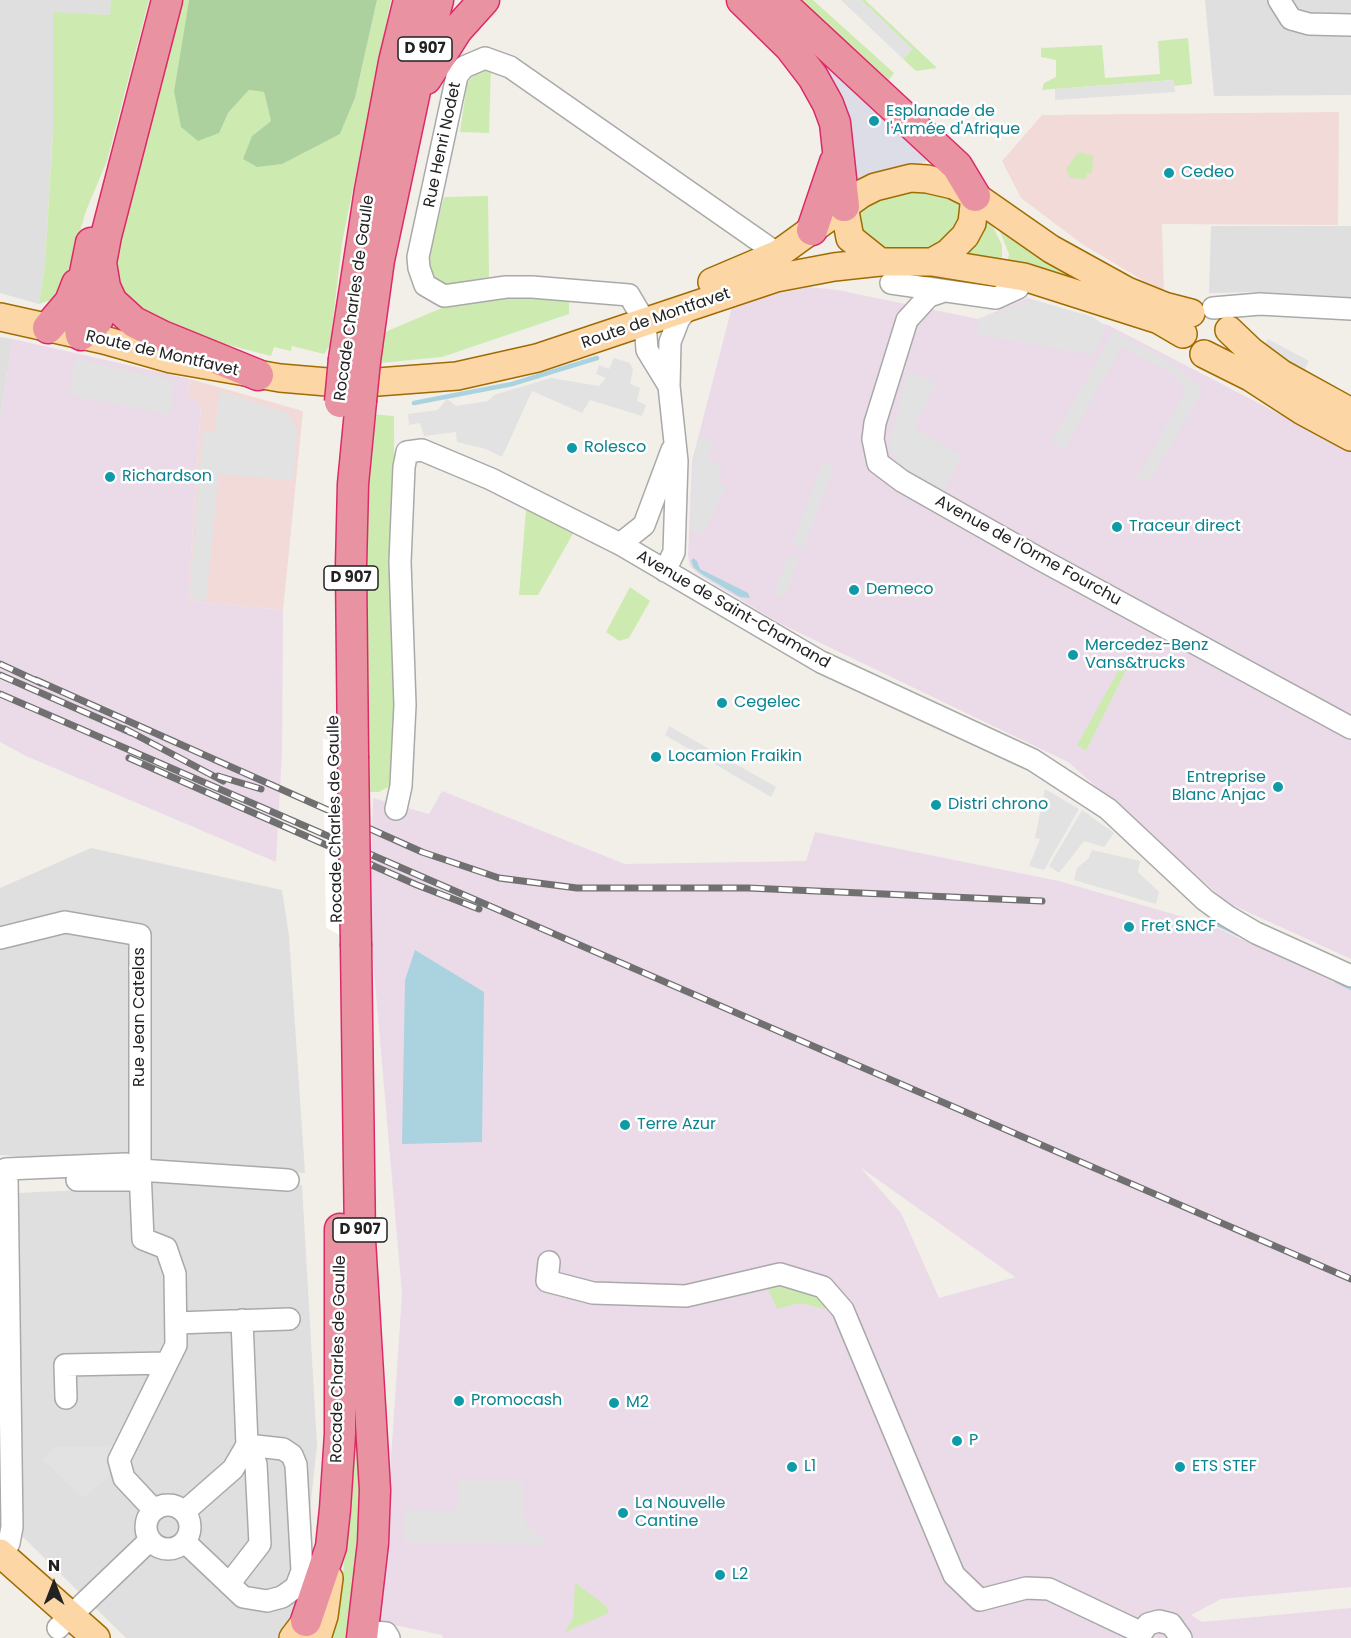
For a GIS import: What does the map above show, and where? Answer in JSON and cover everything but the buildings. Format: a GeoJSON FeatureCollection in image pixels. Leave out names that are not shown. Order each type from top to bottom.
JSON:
{"type":"FeatureCollection","features":[{"type":"Feature","properties":{"kind":"highway"},"geometry":{"type":"LineString","coordinates":[[81,335],[77,314],[86,262],[158,0]]}},
{"type":"Feature","properties":{"kind":"highway"},"geometry":{"type":"LineString","coordinates":[[167,0],[106,236],[101,263],[105,287],[112,302],[134,322],[162,336],[258,375]]}},
{"type":"Feature","properties":{"kind":"highway"},"geometry":{"type":"LineString","coordinates":[[394,62],[400,0]]}},
{"type":"Feature","properties":{"kind":"highway","name":"Rocade Charles de Gaulle"},"geometry":{"type":"LineString","coordinates":[[372,1636],[375,1490],[360,1240],[347,940],[344,751],[333,517],[355,360],[370,190],[394,62],[409,0]]}},
{"type":"Feature","properties":{"kind":"highway","name":"Rocade Charles de Gaulle"},"geometry":{"type":"LineString","coordinates":[[355,360],[413,99],[438,0]]}},
{"type":"Feature","properties":{"kind":"highway"},"geometry":{"type":"LineString","coordinates":[[413,99],[458,30],[484,0]]}},
{"type":"Feature","properties":{"kind":"highway"},"geometry":{"type":"LineString","coordinates":[[742,0],[790,47],[813,77],[835,123],[844,206]]}},
{"type":"Feature","properties":{"kind":"highway"},"geometry":{"type":"LineString","coordinates":[[778,0],[957,166],[975,196]]}},
{"type":"Feature","properties":{"kind":"highway"},"geometry":{"type":"LineString","coordinates":[[812,230],[839,148]]}},
{"type":"Feature","properties":{"kind":"highway"},"geometry":{"type":"LineString","coordinates":[[48,328],[70,302],[86,262]]}},
{"type":"Feature","properties":{"kind":"highway"},"geometry":{"type":"LineString","coordinates":[[81,335],[96,321],[101,312],[105,287]]}},
{"type":"Feature","properties":{"kind":"highway","name":"Rocade Charles de Gaulle"},"geometry":{"type":"LineString","coordinates":[[303,1634],[331,1547],[340,1423],[347,940]]}},
{"type":"Feature","properties":{"kind":"main road"},"geometry":{"type":"LineString","coordinates":[[975,196],[972,223],[965,236],[948,253],[932,262],[885,273],[850,238],[844,206],[875,188],[911,178],[940,181],[975,196],[1051,249],[1095,275],[1164,306],[1209,322],[1282,374],[1351,412]]}},
{"type":"Feature","properties":{"kind":"main road","name":"Route de Montfavet"},"geometry":{"type":"LineString","coordinates":[[0,317],[81,335],[171,359],[258,375],[351,384],[457,376],[502,368],[615,332],[642,315],[778,254],[844,206]]}},
{"type":"Feature","properties":{"kind":"main road"},"geometry":{"type":"LineString","coordinates":[[932,262],[1024,277],[1159,320],[1209,322]]}},
{"type":"Feature","properties":{"kind":"main road","name":"Route de Montfavet"},"geometry":{"type":"LineString","coordinates":[[432,377],[642,315],[689,307],[776,278],[834,267],[885,273]]}},
{"type":"Feature","properties":{"kind":"main road"},"geometry":{"type":"LineString","coordinates":[[1209,322],[1188,345],[1250,376],[1300,410],[1351,437]]}},
{"type":"Feature","properties":{"kind":"main road"},"geometry":{"type":"LineString","coordinates":[[1,1560],[65,1627],[96,1638]]}},
{"type":"Feature","properties":{"kind":"street"},"geometry":{"type":"LineString","coordinates":[[1279,0],[1291,19],[1309,24],[1351,25]]}},
{"type":"Feature","properties":{"kind":"street","name":"Rue Henri Nodet"},"geometry":{"type":"LineString","coordinates":[[670,342],[657,326],[642,315],[633,298],[623,292],[506,287],[444,296],[426,285],[418,268],[418,257],[457,76],[464,67],[485,58],[510,67],[778,254]]}},
{"type":"Feature","properties":{"kind":"street"},"geometry":{"type":"LineString","coordinates":[[885,273],[941,292],[996,298],[1018,288],[1024,277]]}},
{"type":"Feature","properties":{"kind":"street"},"geometry":{"type":"LineString","coordinates":[[885,273],[899,297],[907,320]]}},
{"type":"Feature","properties":{"kind":"street","name":"Avenue de l'Orme Fourchu"},"geometry":{"type":"LineString","coordinates":[[941,292],[929,296],[907,320],[890,371],[873,439],[878,462],[887,471],[1045,562],[1351,728]]}},
{"type":"Feature","properties":{"kind":"street"},"geometry":{"type":"LineString","coordinates":[[1209,322],[1253,305],[1351,309]]}},
{"type":"Feature","properties":{"kind":"street"},"geometry":{"type":"LineString","coordinates":[[665,571],[674,552],[677,461],[669,386],[670,342],[679,319],[689,307]]}},
{"type":"Feature","properties":{"kind":"street"},"geometry":{"type":"LineString","coordinates":[[642,315],[647,350],[669,386]]}},
{"type":"Feature","properties":{"kind":"street"},"geometry":{"type":"LineString","coordinates":[[615,332],[647,350]]}},
{"type":"Feature","properties":{"kind":"street"},"geometry":{"type":"LineString","coordinates":[[620,544],[644,525],[668,456],[674,447]]}},
{"type":"Feature","properties":{"kind":"street","name":"Avenue de Saint-Chamand"},"geometry":{"type":"LineString","coordinates":[[396,809],[401,786],[405,705],[400,562],[404,467],[407,452],[422,450],[491,478],[620,544],[821,662],[1033,760],[1108,809],[1205,900],[1227,916],[1256,933],[1351,976]]}},
{"type":"Feature","properties":{"kind":"street","name":"Rue Jean Catelas"},"geometry":{"type":"LineString","coordinates":[[0,938],[64,922],[140,935],[139,1175]]}},
{"type":"Feature","properties":{"kind":"street"},"geometry":{"type":"LineString","coordinates":[[139,1175],[143,1239],[166,1248],[175,1274],[176,1345],[119,1460],[124,1478],[154,1510]]}},
{"type":"Feature","properties":{"kind":"street"},"geometry":{"type":"LineString","coordinates":[[1,1560],[11,1537],[6,1478],[2,1177],[139,1175],[288,1180]]}},
{"type":"Feature","properties":{"kind":"street"},"geometry":{"type":"LineString","coordinates":[[549,1262],[547,1281],[593,1293],[686,1296],[780,1274],[823,1287],[843,1310],[954,1575],[980,1600],[1026,1588],[1049,1588],[1139,1635],[1148,1624],[1160,1621],[1171,1624],[1181,1638]]}},
{"type":"Feature","properties":{"kind":"street"},"geometry":{"type":"LineString","coordinates":[[176,1323],[289,1319]]}},
{"type":"Feature","properties":{"kind":"street"},"geometry":{"type":"LineString","coordinates":[[229,1584],[260,1544],[256,1464],[247,1445],[242,1320]]}},
{"type":"Feature","properties":{"kind":"street"},"geometry":{"type":"LineString","coordinates":[[66,1398],[65,1365],[167,1363]]}},
{"type":"Feature","properties":{"kind":"street"},"geometry":{"type":"LineString","coordinates":[[184,1512],[233,1469],[247,1445]]}},
{"type":"Feature","properties":{"kind":"street"},"geometry":{"type":"LineString","coordinates":[[185,1542],[243,1597],[267,1601],[282,1597],[296,1587],[302,1571],[296,1466],[292,1455],[283,1449],[247,1445]]}},
{"type":"Feature","properties":{"kind":"street"},"geometry":{"type":"LineString","coordinates":[[168,1505],[184,1512],[191,1529],[185,1542],[174,1549],[167,1550],[150,1540],[147,1521],[154,1510],[168,1505]]}},
{"type":"Feature","properties":{"kind":"street"},"geometry":{"type":"LineString","coordinates":[[65,1627],[150,1540]]}},
{"type":"Feature","properties":{"kind":"shaded area"},"geometry":{"type":"Polygon","coordinates":[[[0,0],[111,0],[111,15],[53,13],[53,133],[45,264],[39,304],[0,293],[0,0]]]}},
{"type":"Feature","properties":{"kind":"shaded area"},"geometry":{"type":"Polygon","coordinates":[[[841,0],[861,0],[913,49],[903,59],[841,0]]]}},
{"type":"Feature","properties":{"kind":"shaded area"},"geometry":{"type":"Polygon","coordinates":[[[1205,0],[1351,0],[1351,95],[1214,96],[1205,0]]]}},
{"type":"Feature","properties":{"kind":"shaded area","name":"Esplanade de l'Armée d'Afrique"},"geometry":{"type":"Polygon","coordinates":[[[831,60],[928,159],[925,162],[852,185],[818,69],[831,60]]]}},
{"type":"Feature","properties":{"kind":"shaded area"},"geometry":{"type":"Polygon","coordinates":[[[1174,80],[1175,92],[1055,100],[1055,89],[1174,80]]]}},
{"type":"Feature","properties":{"kind":"shaded area"},"geometry":{"type":"Polygon","coordinates":[[[1339,112],[1338,225],[1162,224],[1164,293],[1082,244],[1021,198],[1002,161],[1042,115],[1339,112]]]}},
{"type":"Feature","properties":{"kind":"shaded area"},"geometry":{"type":"Polygon","coordinates":[[[1211,226],[1351,226],[1351,297],[1261,292],[1209,293],[1211,226]]]}},
{"type":"Feature","properties":{"kind":"shaded area"},"geometry":{"type":"Polygon","coordinates":[[[809,287],[838,290],[978,319],[1028,298],[1094,318],[1351,451],[1351,959],[1228,903],[1068,762],[779,623],[698,574],[690,566],[688,556],[692,461],[733,303],[809,287]]]}},
{"type":"Feature","properties":{"kind":"shaded area"},"geometry":{"type":"Polygon","coordinates":[[[1033,300],[1093,317],[1102,324],[1106,330],[1092,355],[976,334],[979,319],[1033,300]]]}},
{"type":"Feature","properties":{"kind":"shaded area"},"geometry":{"type":"Polygon","coordinates":[[[1113,331],[1170,362],[1203,391],[1151,478],[1136,480],[1185,391],[1174,374],[1121,347],[1065,449],[1051,442],[1113,331]]]}},
{"type":"Feature","properties":{"kind":"shaded area"},"geometry":{"type":"Polygon","coordinates":[[[0,337],[13,339],[0,421],[0,337]]]}},
{"type":"Feature","properties":{"kind":"shaded area"},"geometry":{"type":"Polygon","coordinates":[[[13,339],[190,379],[188,393],[201,406],[188,601],[283,610],[282,751],[276,862],[26,756],[0,742],[0,421],[13,339]]]}},
{"type":"Feature","properties":{"kind":"shaded area"},"geometry":{"type":"Polygon","coordinates":[[[1268,339],[1309,361],[1304,371],[1262,349],[1268,339]]]}},
{"type":"Feature","properties":{"kind":"shaded area"},"geometry":{"type":"Polygon","coordinates":[[[614,358],[630,363],[633,370],[630,384],[640,388],[637,401],[646,405],[642,416],[590,400],[582,413],[532,391],[502,457],[486,449],[457,442],[456,432],[424,436],[420,423],[409,425],[408,414],[438,410],[447,399],[456,406],[488,401],[494,395],[551,378],[599,386],[606,378],[596,374],[599,365],[609,369],[614,358]]]}},
{"type":"Feature","properties":{"kind":"shaded area"},"geometry":{"type":"Polygon","coordinates":[[[75,359],[174,381],[170,415],[70,395],[75,359]]]}},
{"type":"Feature","properties":{"kind":"shaded area"},"geometry":{"type":"Polygon","coordinates":[[[907,372],[937,383],[914,428],[962,456],[944,490],[902,466],[890,451],[890,441],[907,372]]]}},
{"type":"Feature","properties":{"kind":"shaded area"},"geometry":{"type":"Polygon","coordinates":[[[190,379],[303,411],[283,610],[188,601],[201,406],[188,393],[190,379]]]}},
{"type":"Feature","properties":{"kind":"shaded area"},"geometry":{"type":"Polygon","coordinates":[[[220,391],[288,413],[297,430],[293,480],[219,474],[206,601],[189,600],[203,432],[215,431],[220,391]]]}},
{"type":"Feature","properties":{"kind":"shaded area"},"geometry":{"type":"Polygon","coordinates":[[[700,436],[713,441],[707,459],[723,465],[716,482],[726,487],[702,534],[691,533],[694,455],[700,436]]]}},
{"type":"Feature","properties":{"kind":"shaded area"},"geometry":{"type":"Polygon","coordinates":[[[823,462],[834,466],[804,549],[792,544],[823,462]]]}},
{"type":"Feature","properties":{"kind":"shaded area"},"geometry":{"type":"Polygon","coordinates":[[[788,555],[799,559],[784,598],[774,594],[788,555]]]}},
{"type":"Feature","properties":{"kind":"shaded area"},"geometry":{"type":"Polygon","coordinates":[[[669,726],[776,787],[771,797],[665,735],[669,726]]]}},
{"type":"Feature","properties":{"kind":"shaded area"},"geometry":{"type":"Polygon","coordinates":[[[1045,789],[1079,809],[1044,870],[1029,866],[1040,839],[1035,838],[1045,789]]]}},
{"type":"Feature","properties":{"kind":"shaded area"},"geometry":{"type":"Polygon","coordinates":[[[442,791],[625,864],[806,861],[815,832],[1059,881],[1211,925],[1351,990],[1351,1587],[1221,1599],[1191,1615],[1202,1622],[1351,1608],[1351,1638],[443,1638],[442,1635],[380,1622],[402,1294],[370,925],[373,798],[429,814],[442,791]],[[860,1167],[901,1213],[939,1298],[1015,1277],[860,1167]]]}},
{"type":"Feature","properties":{"kind":"shaded area"},"geometry":{"type":"Polygon","coordinates":[[[1082,810],[1114,833],[1104,847],[1084,841],[1059,873],[1049,866],[1082,810]]]}},
{"type":"Feature","properties":{"kind":"shaded area"},"geometry":{"type":"Polygon","coordinates":[[[91,848],[282,890],[289,936],[305,1173],[0,1155],[0,888],[91,848]]]}},
{"type":"Feature","properties":{"kind":"shaded area"},"geometry":{"type":"Polygon","coordinates":[[[1092,850],[1140,861],[1138,872],[1159,892],[1156,904],[1074,880],[1077,868],[1089,858],[1092,850]]]}},
{"type":"Feature","properties":{"kind":"shaded area"},"geometry":{"type":"Polygon","coordinates":[[[155,1172],[302,1185],[317,1445],[300,1602],[279,1638],[126,1638],[20,1534],[17,1193],[124,1188],[155,1172]]]}},
{"type":"Feature","properties":{"kind":"shaded area"},"geometry":{"type":"Polygon","coordinates":[[[115,1446],[113,1473],[83,1498],[43,1460],[53,1447],[115,1446]]]}},
{"type":"Feature","properties":{"kind":"shaded area"},"geometry":{"type":"Polygon","coordinates":[[[459,1479],[522,1480],[525,1524],[549,1545],[403,1542],[405,1510],[458,1511],[459,1479]]]}},
{"type":"Feature","properties":{"kind":"green space"},"geometry":{"type":"Polygon","coordinates":[[[111,0],[149,0],[107,161],[86,211],[64,285],[57,298],[39,304],[45,264],[53,133],[53,12],[110,15],[111,0]]]}},
{"type":"Feature","properties":{"kind":"green space"},"geometry":{"type":"Polygon","coordinates":[[[178,0],[189,0],[174,91],[228,113],[249,90],[264,92],[271,121],[252,136],[311,147],[340,134],[355,98],[377,0],[391,0],[342,243],[330,345],[324,354],[292,346],[291,351],[274,347],[271,356],[182,333],[136,310],[119,290],[113,243],[178,0]]]}},
{"type":"Feature","properties":{"kind":"green space"},"geometry":{"type":"Polygon","coordinates":[[[189,0],[377,0],[355,98],[340,134],[282,164],[257,167],[243,159],[252,136],[271,121],[264,92],[249,90],[228,113],[219,133],[198,141],[181,127],[174,91],[189,0]]]}},
{"type":"Feature","properties":{"kind":"green space"},"geometry":{"type":"Polygon","coordinates":[[[798,0],[813,0],[894,73],[889,80],[798,0]]]}},
{"type":"Feature","properties":{"kind":"green space"},"geometry":{"type":"Polygon","coordinates":[[[861,0],[865,0],[937,68],[916,71],[903,59],[912,49],[861,0]]]}},
{"type":"Feature","properties":{"kind":"green space"},"geometry":{"type":"Polygon","coordinates":[[[1188,38],[1192,84],[1174,86],[1173,80],[1042,90],[1044,83],[1056,77],[1056,60],[1041,57],[1041,48],[1102,45],[1105,78],[1160,74],[1158,41],[1188,38]]]}},
{"type":"Feature","properties":{"kind":"green space"},"geometry":{"type":"Polygon","coordinates":[[[491,68],[489,133],[460,132],[467,84],[474,74],[491,68]]]}},
{"type":"Feature","properties":{"kind":"green space"},"geometry":{"type":"Polygon","coordinates":[[[1078,152],[1093,156],[1092,173],[1087,173],[1086,179],[1070,178],[1066,169],[1078,152]]]}},
{"type":"Feature","properties":{"kind":"green space"},"geometry":{"type":"Polygon","coordinates":[[[908,188],[960,201],[964,210],[956,230],[932,248],[895,253],[866,242],[856,209],[908,188]]]}},
{"type":"Feature","properties":{"kind":"green space"},"geometry":{"type":"Polygon","coordinates":[[[488,196],[489,277],[443,286],[431,277],[427,264],[444,197],[488,196]]]}},
{"type":"Feature","properties":{"kind":"green space"},"geometry":{"type":"Polygon","coordinates":[[[989,219],[1002,245],[1002,264],[962,256],[989,219]]]}},
{"type":"Feature","properties":{"kind":"green space"},"geometry":{"type":"Polygon","coordinates":[[[998,227],[1131,302],[1007,265],[1009,254],[998,227]]]}},
{"type":"Feature","properties":{"kind":"green space"},"geometry":{"type":"Polygon","coordinates":[[[504,297],[569,298],[569,314],[442,357],[380,363],[385,332],[456,302],[504,297]]]}},
{"type":"Feature","properties":{"kind":"green space"},"geometry":{"type":"Polygon","coordinates":[[[372,414],[394,416],[395,778],[390,786],[379,792],[365,792],[366,515],[372,414]]]}},
{"type":"Feature","properties":{"kind":"green space"},"geometry":{"type":"Polygon","coordinates":[[[526,510],[574,532],[538,595],[519,595],[526,510]]]}},
{"type":"Feature","properties":{"kind":"green space"},"geometry":{"type":"Polygon","coordinates":[[[630,587],[650,601],[629,638],[619,641],[606,632],[630,587]]]}},
{"type":"Feature","properties":{"kind":"green space"},"geometry":{"type":"Polygon","coordinates":[[[1121,666],[1128,666],[1086,751],[1077,745],[1121,666]]]}},
{"type":"Feature","properties":{"kind":"green space"},"geometry":{"type":"Polygon","coordinates":[[[775,1286],[812,1294],[821,1300],[825,1309],[800,1303],[777,1309],[768,1289],[775,1286]]]}},
{"type":"Feature","properties":{"kind":"green space"},"geometry":{"type":"Polygon","coordinates":[[[357,1332],[361,1532],[352,1638],[328,1638],[342,1586],[350,1489],[357,1332]]]}},
{"type":"Feature","properties":{"kind":"green space"},"geometry":{"type":"Polygon","coordinates":[[[575,1583],[606,1606],[609,1613],[565,1632],[573,1618],[575,1583]]]}},
{"type":"Feature","properties":{"kind":"water"},"geometry":{"type":"Polygon","coordinates":[[[693,558],[700,569],[748,593],[750,598],[740,597],[703,575],[694,568],[691,561],[693,558]]]}},
{"type":"Feature","properties":{"kind":"water"},"geometry":{"type":"Polygon","coordinates":[[[415,950],[484,992],[482,1142],[402,1144],[405,980],[415,950]]]}},
{"type":"Feature","properties":{"kind":"pier"},"geometry":{"type":"Polygon","coordinates":[[[323,738],[365,763],[369,953],[326,927],[323,738]]]}},
{"type":"Feature","properties":{"kind":"waterway"},"geometry":{"type":"LineString","coordinates":[[414,403],[512,384],[597,358]]}},
{"type":"Feature","properties":{"kind":"waterway"},"geometry":{"type":"LineString","coordinates":[[1213,922],[1238,934]]}},
{"type":"Feature","properties":{"kind":"waterway"},"geometry":{"type":"LineString","coordinates":[[1337,981],[1351,988]]}},
{"type":"Feature","properties":{"kind":"railway"},"geometry":{"type":"LineString","coordinates":[[0,664],[41,683]]}},
{"type":"Feature","properties":{"kind":"railway"},"geometry":{"type":"LineString","coordinates":[[0,675],[132,733]]}},
{"type":"Feature","properties":{"kind":"railway"},"geometry":{"type":"LineString","coordinates":[[36,680],[422,852],[499,878],[577,888],[748,888],[1042,901]]}},
{"type":"Feature","properties":{"kind":"railway"},"geometry":{"type":"LineString","coordinates":[[0,694],[1351,1279]]}},
{"type":"Feature","properties":{"kind":"railway"},"geometry":{"type":"LineString","coordinates":[[125,729],[223,781]]}},
{"type":"Feature","properties":{"kind":"railway"},"geometry":{"type":"LineString","coordinates":[[129,758],[417,885],[479,909]]}},
{"type":"Feature","properties":{"kind":"railway"},"geometry":{"type":"LineString","coordinates":[[218,776],[261,789]]}},
{"type":"Feature","properties":{"kind":"place","name":"Esplanade de l'Armée d'Afrique"},"geometry":{"type":"Point","coordinates":[874,121]}},
{"type":"Feature","properties":{"kind":"place","name":"Cedeo"},"geometry":{"type":"Point","coordinates":[1169,173]}},
{"type":"Feature","properties":{"kind":"place","name":"Rolesco"},"geometry":{"type":"Point","coordinates":[572,448]}},
{"type":"Feature","properties":{"kind":"place","name":"Richardson"},"geometry":{"type":"Point","coordinates":[110,477]}},
{"type":"Feature","properties":{"kind":"place","name":"Traceur direct"},"geometry":{"type":"Point","coordinates":[1117,527]}},
{"type":"Feature","properties":{"kind":"place","name":"Demeco"},"geometry":{"type":"Point","coordinates":[854,590]}},
{"type":"Feature","properties":{"kind":"place","name":"Mercedez-Benz Vans&trucks"},"geometry":{"type":"Point","coordinates":[1073,655]}},
{"type":"Feature","properties":{"kind":"place","name":"Cegelec"},"geometry":{"type":"Point","coordinates":[722,703]}},
{"type":"Feature","properties":{"kind":"place","name":"Locamion Fraikin"},"geometry":{"type":"Point","coordinates":[656,757]}},
{"type":"Feature","properties":{"kind":"place","name":"Entreprise Blanc Anjac"},"geometry":{"type":"Point","coordinates":[1278,787]}},
{"type":"Feature","properties":{"kind":"place","name":"Distri chrono"},"geometry":{"type":"Point","coordinates":[936,805]}},
{"type":"Feature","properties":{"kind":"place","name":"Fret SNCF"},"geometry":{"type":"Point","coordinates":[1129,927]}},
{"type":"Feature","properties":{"kind":"place","name":"Terre Azur"},"geometry":{"type":"Point","coordinates":[625,1125]}},
{"type":"Feature","properties":{"kind":"place","name":"Promocash"},"geometry":{"type":"Point","coordinates":[459,1401]}},
{"type":"Feature","properties":{"kind":"place","name":"M2"},"geometry":{"type":"Point","coordinates":[614,1403]}},
{"type":"Feature","properties":{"kind":"place","name":"P"},"geometry":{"type":"Point","coordinates":[957,1441]}},
{"type":"Feature","properties":{"kind":"place","name":"L1"},"geometry":{"type":"Point","coordinates":[792,1467]}},
{"type":"Feature","properties":{"kind":"place","name":"ETS STEF"},"geometry":{"type":"Point","coordinates":[1180,1467]}},
{"type":"Feature","properties":{"kind":"place","name":"La Nouvelle Cantine"},"geometry":{"type":"Point","coordinates":[623,1513]}},
{"type":"Feature","properties":{"kind":"place","name":"L2"},"geometry":{"type":"Point","coordinates":[720,1575]}}]}
